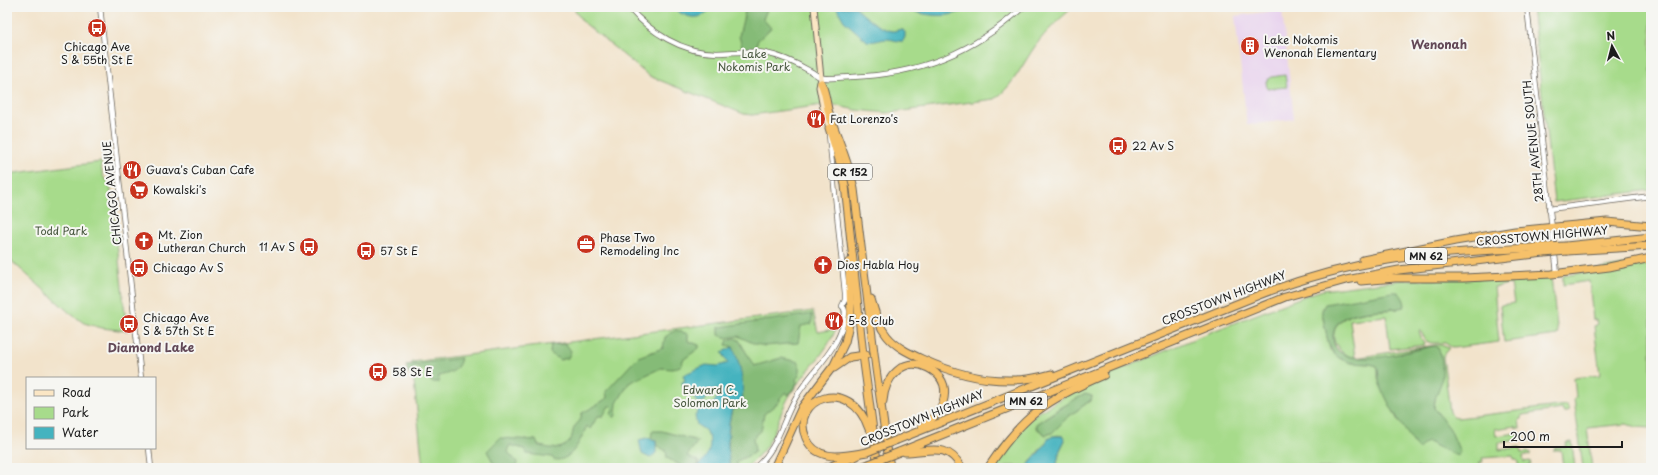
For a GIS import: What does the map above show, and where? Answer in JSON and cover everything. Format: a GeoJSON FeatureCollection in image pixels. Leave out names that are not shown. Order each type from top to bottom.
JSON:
{"type":"FeatureCollection","features":[{"type":"Feature","properties":{"kind":"highway","name":"CR 152"},"geometry":{"type":"LineString","coordinates":[[821,80],[824,87],[829,112],[853,182],[866,277],[876,369],[890,464]]}},
{"type":"Feature","properties":{"kind":"highway","name":"CR 152"},"geometry":{"type":"LineString","coordinates":[[829,128],[843,174],[877,466]]}},
{"type":"Feature","properties":{"kind":"highway"},"geometry":{"type":"LineString","coordinates":[[1311,277],[1348,263],[1490,235],[1551,227],[1607,222],[1651,226]]}},
{"type":"Feature","properties":{"kind":"highway"},"geometry":{"type":"LineString","coordinates":[[774,468],[798,415],[834,365],[842,350],[850,325],[849,224]]}},
{"type":"Feature","properties":{"kind":"highway","name":"CROSSTOWN HIGHWAY"},"geometry":{"type":"LineString","coordinates":[[1566,249],[1651,237]]}},
{"type":"Feature","properties":{"kind":"highway","name":"CROSSTOWN HIGHWAY"},"geometry":{"type":"LineString","coordinates":[[826,468],[1258,295],[1311,277],[1388,260],[1423,256],[1651,246]]}},
{"type":"Feature","properties":{"kind":"highway","name":"CROSSTOWN HIGHWAY"},"geometry":{"type":"LineString","coordinates":[[859,468],[1285,298],[1325,285],[1406,269],[1544,250]]}},
{"type":"Feature","properties":{"kind":"highway"},"geometry":{"type":"LineString","coordinates":[[1325,285],[1395,278],[1463,278],[1557,273],[1609,267],[1651,258]]}},
{"type":"Feature","properties":{"kind":"highway"},"geometry":{"type":"LineString","coordinates":[[866,277],[879,324],[890,340],[912,354],[954,372],[987,379],[1023,379],[1043,376],[1095,360]]}},
{"type":"Feature","properties":{"kind":"highway"},"geometry":{"type":"LineString","coordinates":[[988,468],[1010,436],[1035,412],[1073,388],[1116,370],[1154,350]]}},
{"type":"Feature","properties":{"kind":"highway"},"geometry":{"type":"LineString","coordinates":[[819,384],[843,361],[850,357],[863,355],[870,357],[876,369]]}},
{"type":"Feature","properties":{"kind":"highway"},"geometry":{"type":"LineString","coordinates":[[884,422],[884,390],[894,373],[908,366],[918,365],[928,368],[936,375],[943,385],[944,402],[942,408],[932,420],[897,440]]}},
{"type":"Feature","properties":{"kind":"highway"},"geometry":{"type":"LineString","coordinates":[[866,452],[830,456],[814,450],[807,442],[804,432],[804,421],[808,410],[817,401],[827,397],[838,397],[848,401],[864,416],[873,441]]}},
{"type":"Feature","properties":{"kind":"highway"},"geometry":{"type":"LineString","coordinates":[[899,452],[929,449],[943,450],[956,459],[962,468]]}},
{"type":"Feature","properties":{"kind":"main road","name":"CR 152"},"geometry":{"type":"LineString","coordinates":[[814,7],[821,80],[819,87],[822,108],[829,128]]}},
{"type":"Feature","properties":{"kind":"street","name":"CHICAGO AVENUE"},"geometry":{"type":"LineString","coordinates":[[100,7],[141,377]]}},
{"type":"Feature","properties":{"kind":"street"},"geometry":{"type":"LineString","coordinates":[[628,7],[637,18],[658,34],[687,47],[715,53],[754,52],[776,55],[794,62],[821,80],[877,76],[911,69],[941,60],[963,50],[997,30],[1023,7]]}},
{"type":"Feature","properties":{"kind":"street","name":"28TH AVENUE SOUTH"},"geometry":{"type":"LineString","coordinates":[[1527,7],[1557,273]]}},
{"type":"Feature","properties":{"kind":"street"},"geometry":{"type":"LineString","coordinates":[[755,468],[775,444],[796,396],[833,348],[839,337],[844,317],[845,311],[842,306],[845,300],[845,292],[829,128]]}},
{"type":"Feature","properties":{"kind":"street"},"geometry":{"type":"LineString","coordinates":[[1549,209],[1651,196]]}},
{"type":"Feature","properties":{"kind":"street"},"geometry":{"type":"LineString","coordinates":[[149,449],[151,468]]}},
{"type":"Feature","properties":{"kind":"shaded area"},"geometry":{"type":"Polygon","coordinates":[[[1282,10],[1294,119],[1247,125],[1235,16],[1282,10]]]}},
{"type":"Feature","properties":{"kind":"green space","name":"Lake Nokomis Park"},"geometry":{"type":"Polygon","coordinates":[[[573,7],[1073,7],[1053,25],[1040,40],[1013,81],[995,99],[887,113],[856,110],[829,104],[752,115],[744,114],[649,76],[582,21],[573,7]]]}},
{"type":"Feature","properties":{"kind":"green space"},"geometry":{"type":"Polygon","coordinates":[[[746,7],[768,7],[763,19],[771,28],[758,40],[755,49],[743,50],[739,36],[746,7]]]}},
{"type":"Feature","properties":{"kind":"green space"},"geometry":{"type":"Polygon","coordinates":[[[1532,7],[1651,7],[1651,190],[1554,202],[1532,7]]]}},
{"type":"Feature","properties":{"kind":"green space"},"geometry":{"type":"Polygon","coordinates":[[[1285,75],[1287,87],[1267,89],[1266,81],[1272,77],[1285,75]]]}},
{"type":"Feature","properties":{"kind":"green space","name":"Todd Park"},"geometry":{"type":"Polygon","coordinates":[[[101,162],[103,177],[110,182],[127,331],[102,328],[84,323],[71,314],[7,257],[7,174],[101,162]]]}},
{"type":"Feature","properties":{"kind":"green space"},"geometry":{"type":"Polygon","coordinates":[[[1651,260],[1651,428],[1636,427],[1626,424],[1587,428],[1592,468],[1583,468],[1574,399],[1576,398],[1574,378],[1600,375],[1594,326],[1597,325],[1596,320],[1593,320],[1589,281],[1563,285],[1563,276],[1651,260]]]}},
{"type":"Feature","properties":{"kind":"green space"},"geometry":{"type":"Polygon","coordinates":[[[1551,277],[1557,335],[1504,342],[1500,306],[1514,303],[1511,284],[1494,287],[1499,342],[1453,348],[1445,343],[1431,343],[1426,341],[1420,330],[1422,340],[1425,343],[1424,345],[1390,349],[1386,316],[1350,320],[1355,358],[1343,353],[1335,342],[1334,331],[1339,322],[1353,314],[1362,312],[1398,309],[1323,307],[1322,314],[1330,350],[1352,363],[1372,364],[1377,366],[1378,379],[1398,421],[1445,423],[1434,408],[1436,393],[1441,381],[1440,352],[1427,347],[1384,357],[1362,359],[1356,358],[1435,345],[1441,345],[1449,348],[1443,357],[1450,412],[1453,417],[1458,418],[1567,405],[1569,411],[1567,412],[1563,412],[1562,409],[1522,415],[1522,419],[1519,420],[1520,428],[1516,428],[1516,426],[1495,429],[1496,436],[1517,433],[1518,440],[1499,443],[1499,450],[1520,447],[1521,453],[1530,452],[1530,455],[1523,456],[1524,462],[1530,461],[1531,465],[1525,466],[1525,468],[1519,468],[1517,459],[1514,459],[1513,456],[1482,458],[1483,462],[1479,462],[1480,468],[1056,468],[1060,450],[1065,440],[1063,436],[1058,435],[1051,437],[1026,468],[1022,468],[1024,466],[1004,466],[1002,468],[990,468],[1003,447],[1034,415],[1084,385],[1208,333],[1307,295],[1323,290],[1402,280],[1551,277]],[[1092,396],[1061,407],[1036,424],[1036,428],[1046,435],[1052,433],[1068,417],[1091,400],[1092,396]]]}},
{"type":"Feature","properties":{"kind":"green space"},"geometry":{"type":"Polygon","coordinates":[[[1398,292],[1401,295],[1405,303],[1404,307],[1360,312],[1343,318],[1335,327],[1333,336],[1336,348],[1345,355],[1358,358],[1373,358],[1390,356],[1434,346],[1438,348],[1442,360],[1442,375],[1434,408],[1450,429],[1460,452],[1457,456],[1428,442],[1419,449],[1417,448],[1385,395],[1380,384],[1377,366],[1352,363],[1343,360],[1336,356],[1329,345],[1322,314],[1325,304],[1398,292]]]}},
{"type":"Feature","properties":{"kind":"green space","name":"Edward C. Solomon Park"},"geometry":{"type":"Polygon","coordinates":[[[813,311],[818,332],[836,329],[827,346],[788,398],[767,445],[746,468],[423,468],[412,362],[813,311]]]}},
{"type":"Feature","properties":{"kind":"green space"},"geometry":{"type":"Polygon","coordinates":[[[812,314],[812,324],[801,326],[798,343],[765,346],[755,344],[738,336],[727,338],[719,335],[719,327],[812,314]]]}},
{"type":"Feature","properties":{"kind":"green space"},"geometry":{"type":"Polygon","coordinates":[[[676,330],[688,334],[688,341],[699,345],[699,348],[683,360],[682,365],[673,369],[661,368],[629,383],[617,403],[616,415],[614,418],[611,415],[613,408],[609,406],[603,416],[598,416],[590,429],[587,426],[575,449],[566,457],[554,460],[552,457],[527,454],[524,449],[510,445],[507,451],[517,462],[516,468],[493,468],[494,464],[487,451],[500,438],[536,440],[538,445],[551,448],[559,448],[567,444],[571,439],[574,428],[580,421],[582,413],[607,398],[606,391],[638,357],[663,348],[665,337],[676,330]]]}},
{"type":"Feature","properties":{"kind":"green space"},"geometry":{"type":"Polygon","coordinates":[[[735,338],[739,340],[754,366],[781,358],[799,362],[799,376],[796,379],[797,383],[789,395],[785,393],[780,398],[780,401],[764,414],[761,431],[753,438],[755,450],[752,454],[737,461],[737,468],[730,468],[728,455],[729,423],[732,409],[733,347],[726,345],[728,340],[735,338]]]}},
{"type":"Feature","properties":{"kind":"green space"},"geometry":{"type":"Polygon","coordinates":[[[566,344],[571,351],[568,358],[560,360],[550,353],[551,345],[566,344]]]}},
{"type":"Feature","properties":{"kind":"green space"},"geometry":{"type":"Polygon","coordinates":[[[461,358],[456,369],[439,376],[439,382],[431,382],[429,368],[426,370],[419,369],[418,366],[416,366],[412,369],[411,373],[408,373],[406,365],[461,358]]]}},
{"type":"Feature","properties":{"kind":"green space"},"geometry":{"type":"Polygon","coordinates":[[[1085,394],[1092,396],[1091,400],[1068,417],[1052,433],[1046,435],[1037,428],[1036,424],[1085,394]]]}},
{"type":"Feature","properties":{"kind":"green space"},"geometry":{"type":"Polygon","coordinates":[[[652,431],[662,431],[698,441],[687,456],[698,461],[699,464],[694,468],[685,468],[667,458],[666,451],[656,445],[656,440],[651,439],[652,431]]]}},
{"type":"Feature","properties":{"kind":"green space"},"geometry":{"type":"Polygon","coordinates":[[[1572,442],[1575,468],[1559,468],[1563,467],[1561,450],[1553,450],[1555,448],[1567,447],[1566,443],[1572,442]]]}},
{"type":"Feature","properties":{"kind":"water"},"geometry":{"type":"Polygon","coordinates":[[[673,7],[711,7],[703,15],[693,17],[682,14],[673,7]]]}},
{"type":"Feature","properties":{"kind":"water"},"geometry":{"type":"Polygon","coordinates":[[[836,7],[856,7],[878,26],[893,31],[902,29],[905,32],[905,37],[903,41],[887,39],[872,42],[867,41],[844,21],[836,7]]]}},
{"type":"Feature","properties":{"kind":"water"},"geometry":{"type":"Polygon","coordinates":[[[897,7],[970,7],[961,12],[952,14],[934,15],[897,7]]]}},
{"type":"Feature","properties":{"kind":"water"},"geometry":{"type":"Polygon","coordinates":[[[733,347],[742,376],[743,398],[742,406],[732,409],[730,416],[728,453],[730,468],[697,468],[708,453],[710,441],[709,435],[705,430],[697,425],[695,416],[699,409],[712,406],[719,392],[717,389],[708,390],[705,394],[707,397],[705,401],[699,403],[695,399],[693,391],[684,392],[682,382],[685,381],[683,375],[706,365],[718,366],[728,363],[722,352],[733,347]]]}},
{"type":"Feature","properties":{"kind":"water"},"geometry":{"type":"Polygon","coordinates":[[[1053,436],[1063,436],[1065,440],[1060,450],[1056,468],[1026,468],[1048,439],[1053,436]]]}},
{"type":"Feature","properties":{"kind":"water"},"geometry":{"type":"Polygon","coordinates":[[[647,438],[656,440],[656,453],[650,458],[642,454],[639,440],[647,438]]]}},
{"type":"Feature","properties":{"kind":"place","name":"Chicago Ave S & 55th St E"},"geometry":{"type":"Point","coordinates":[97,28]}},
{"type":"Feature","properties":{"kind":"place","name":"Lake Nokomis Wenonah Elementary"},"geometry":{"type":"Point","coordinates":[1250,46]}},
{"type":"Feature","properties":{"kind":"place","name":"Fat Lorenzo's"},"geometry":{"type":"Point","coordinates":[816,119]}},
{"type":"Feature","properties":{"kind":"place","name":"22 Av S"},"geometry":{"type":"Point","coordinates":[1118,146]}},
{"type":"Feature","properties":{"kind":"place","name":"Guava's Cuban Cafe"},"geometry":{"type":"Point","coordinates":[132,170]}},
{"type":"Feature","properties":{"kind":"place","name":"Kowalski's"},"geometry":{"type":"Point","coordinates":[139,190]}},
{"type":"Feature","properties":{"kind":"place","name":"Mt. Zion Lutheran Church"},"geometry":{"type":"Point","coordinates":[144,241]}},
{"type":"Feature","properties":{"kind":"place","name":"Phase Two Remodeling Inc"},"geometry":{"type":"Point","coordinates":[586,244]}},
{"type":"Feature","properties":{"kind":"place","name":"11 Av S"},"geometry":{"type":"Point","coordinates":[309,247]}},
{"type":"Feature","properties":{"kind":"place","name":"57 St E"},"geometry":{"type":"Point","coordinates":[366,251]}},
{"type":"Feature","properties":{"kind":"place","name":"Dios Habla Hoy"},"geometry":{"type":"Point","coordinates":[823,265]}},
{"type":"Feature","properties":{"kind":"place","name":"Chicago Av S"},"geometry":{"type":"Point","coordinates":[139,268]}},
{"type":"Feature","properties":{"kind":"place","name":"5-8 Club"},"geometry":{"type":"Point","coordinates":[834,321]}},
{"type":"Feature","properties":{"kind":"place","name":"Chicago Ave S & 57th St E"},"geometry":{"type":"Point","coordinates":[129,324]}},
{"type":"Feature","properties":{"kind":"place","name":"58 St E"},"geometry":{"type":"Point","coordinates":[378,372]}},
{"type":"Feature","properties":{"kind":"district","name":"Wenonah"},"geometry":{"type":"Point","coordinates":[1439,45]}},
{"type":"Feature","properties":{"kind":"district","name":"Diamond Lake"},"geometry":{"type":"Point","coordinates":[151,348]}}]}
